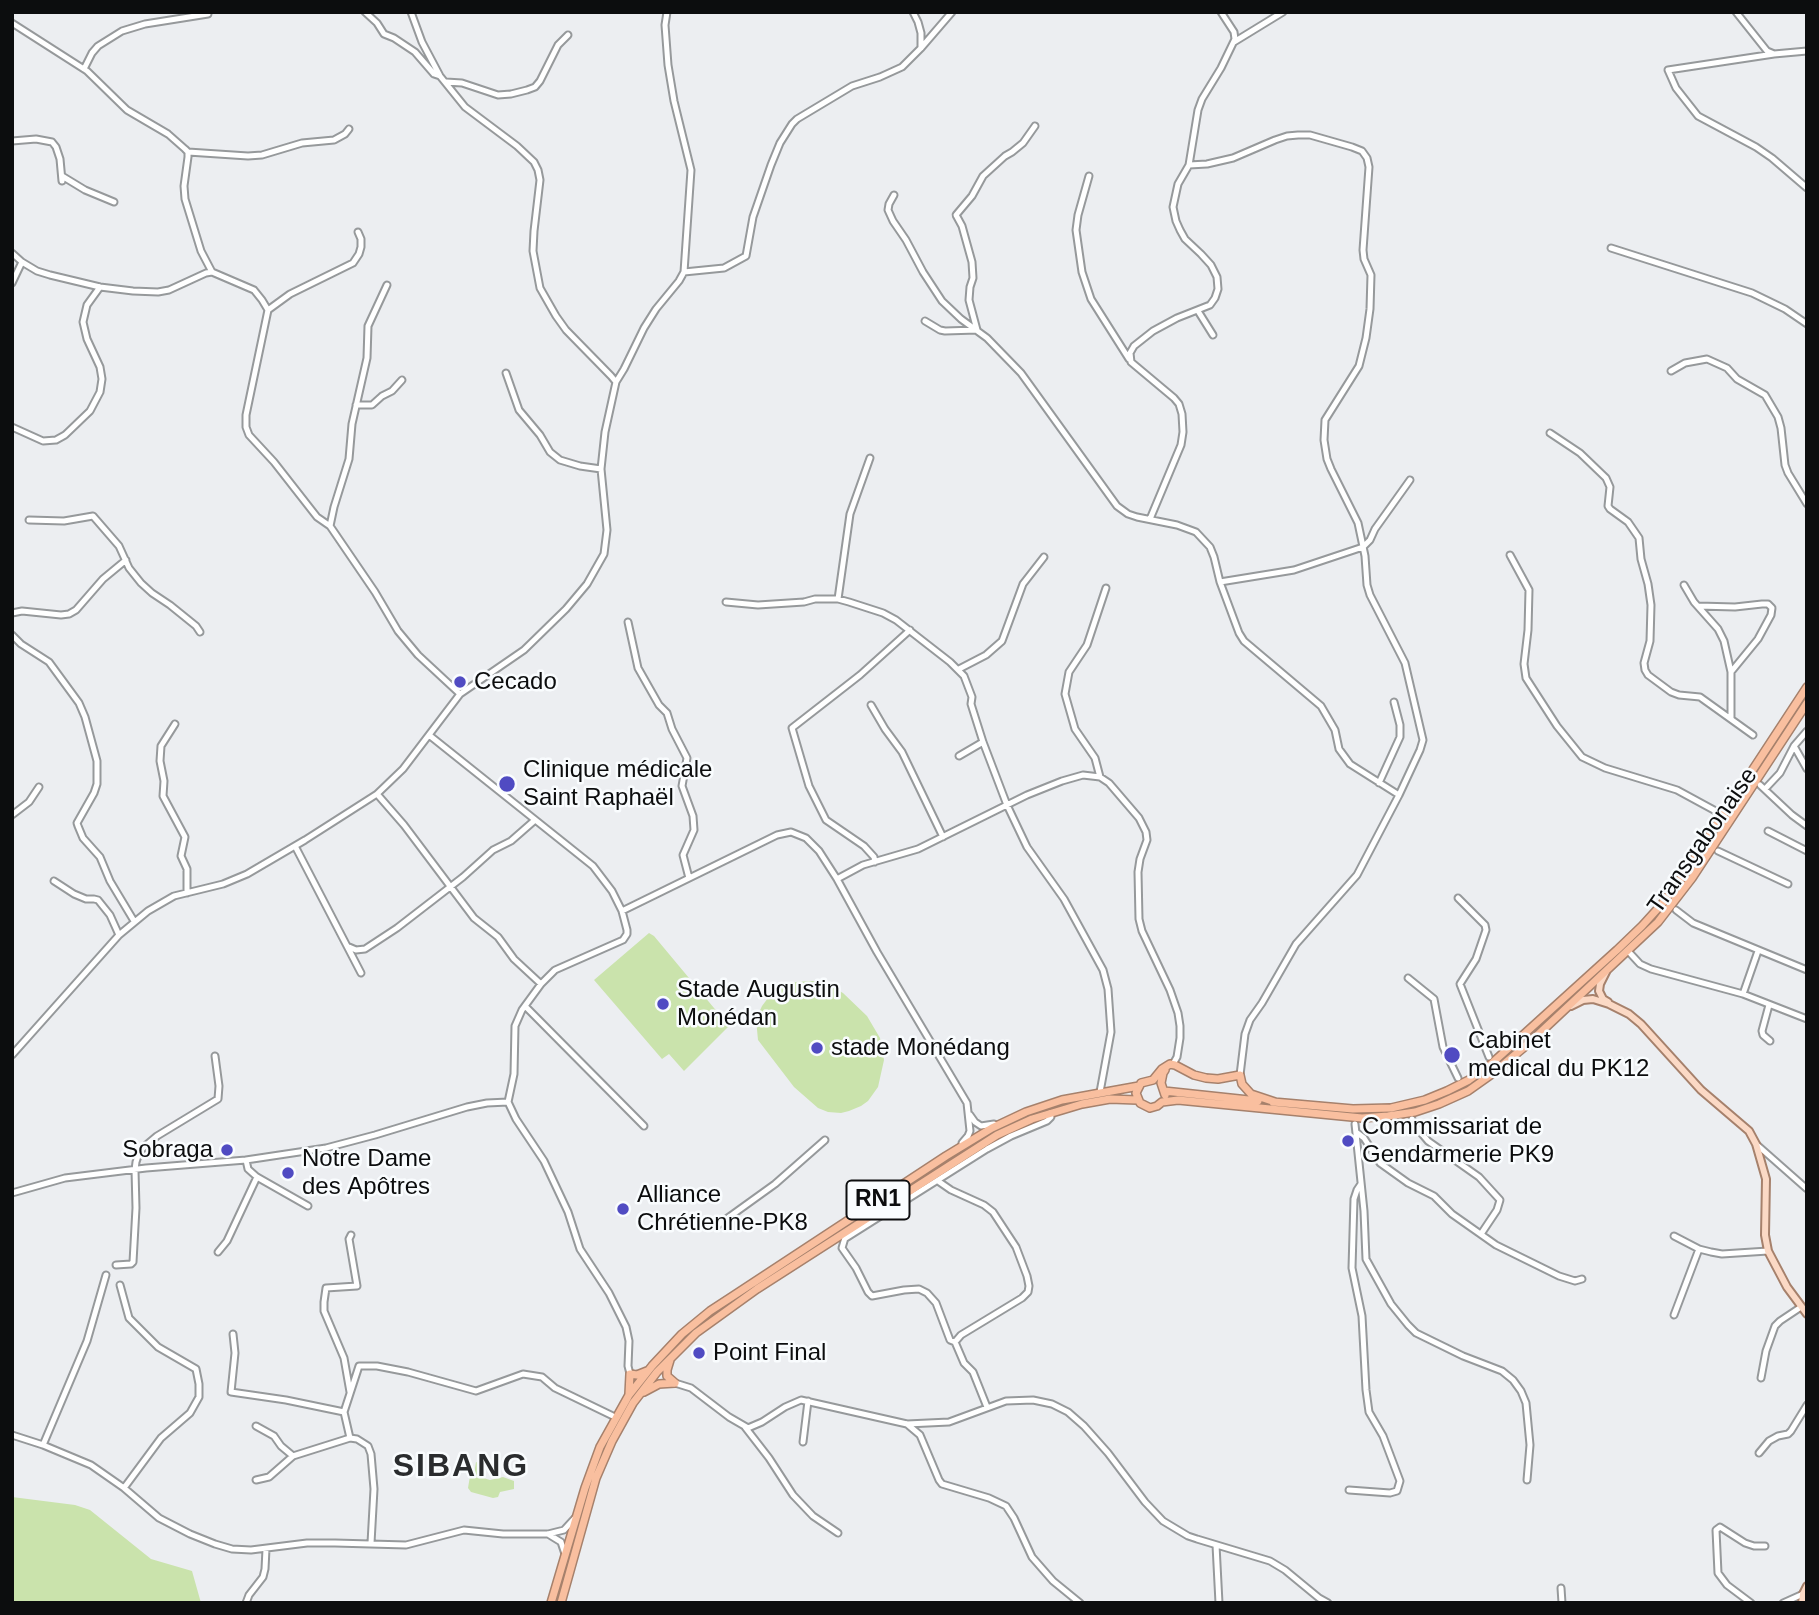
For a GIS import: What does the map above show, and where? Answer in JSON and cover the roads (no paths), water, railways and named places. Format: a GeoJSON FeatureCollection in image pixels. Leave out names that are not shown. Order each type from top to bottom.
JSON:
{"type":"FeatureCollection","features":[{"type":"Feature","properties":{"kind":"highway","name":"Transgabonaise"},"geometry":{"type":"LineString","coordinates":[[1163,1089],[1353,1109],[1391,1108],[1433,1097],[1478,1074],[1643,926],[1685,873],[1807,687]]}},
{"type":"Feature","properties":{"kind":"highway","name":"Transgabonaise"},"geometry":{"type":"LineString","coordinates":[[1162,1102],[1190,1101],[1378,1118],[1415,1112],[1468,1091],[1512,1058],[1658,922],[1686,887],[1807,703]]}},
{"type":"Feature","properties":{"kind":"highway"},"geometry":{"type":"LineString","coordinates":[[1162,1102],[1161,1079],[1163,1073],[1173,1064]]}},
{"type":"Feature","properties":{"kind":"highway"},"geometry":{"type":"LineString","coordinates":[[1163,1089],[1153,1080],[1164,1067],[1173,1064],[1206,1078],[1240,1075],[1242,1084],[1251,1094],[1275,1102]]}},
{"type":"Feature","properties":{"kind":"highway","name":"RN1"},"geometry":{"type":"LineString","coordinates":[[551,1603],[595,1458],[629,1395],[647,1371],[682,1334],[710,1311],[992,1128],[1048,1104],[1139,1086],[1145,1081],[1153,1080]]}},
{"type":"Feature","properties":{"kind":"highway"},"geometry":{"type":"LineString","coordinates":[[1137,1100],[1139,1086]]}},
{"type":"Feature","properties":{"kind":"highway","name":"RN1"},"geometry":{"type":"LineString","coordinates":[[561,1603],[599,1469],[616,1433],[640,1394],[672,1356],[711,1321],[892,1206],[996,1135],[1050,1113],[1097,1101],[1137,1100],[1150,1108],[1157,1107],[1162,1102]]}},
{"type":"Feature","properties":{"kind":"highway"},"geometry":{"type":"LineString","coordinates":[[672,1356],[667,1373],[668,1378],[675,1383]]}},
{"type":"Feature","properties":{"kind":"highway"},"geometry":{"type":"LineString","coordinates":[[629,1395],[630,1374],[637,1375],[647,1371]]}},
{"type":"Feature","properties":{"kind":"highway"},"geometry":{"type":"LineString","coordinates":[[640,1394],[659,1384],[675,1383]]}},
{"type":"Feature","properties":{"kind":"main road"},"geometry":{"type":"LineString","coordinates":[[1606,972],[1599,991],[1609,1004]]}},
{"type":"Feature","properties":{"kind":"main road"},"geometry":{"type":"LineString","coordinates":[[1567,1009],[1593,999],[1629,1014],[1701,1090],[1746,1128],[1756,1144],[1766,1179],[1765,1235],[1768,1251],[1787,1287],[1807,1314]]}},
{"type":"Feature","properties":{"kind":"main road"},"geometry":{"type":"LineString","coordinates":[[1802,1603],[1807,1586]]}},
{"type":"Feature","properties":{"kind":"street"},"geometry":{"type":"LineString","coordinates":[[365,12],[384,34],[415,52],[440,76]]}},
{"type":"Feature","properties":{"kind":"street"},"geometry":{"type":"LineString","coordinates":[[411,12],[422,42],[440,76],[471,113],[506,136],[527,154],[538,170],[540,180],[533,251],[540,288],[566,330],[616,382]]}},
{"type":"Feature","properties":{"kind":"street"},"geometry":{"type":"LineString","coordinates":[[12,1055],[134,921],[163,901],[238,878],[377,794],[403,769],[460,694],[532,643],[574,601],[594,573],[607,542],[601,469],[605,432],[616,382],[648,321],[684,272],[691,170],[668,65],[665,25],[667,12]]}},
{"type":"Feature","properties":{"kind":"street"},"geometry":{"type":"LineString","coordinates":[[913,12],[921,33],[921,48]]}},
{"type":"Feature","properties":{"kind":"street"},"geometry":{"type":"LineString","coordinates":[[684,272],[724,268],[746,256],[753,217],[775,154],[792,124],[852,86],[902,67],[952,12]]}},
{"type":"Feature","properties":{"kind":"street"},"geometry":{"type":"LineString","coordinates":[[1131,362],[1130,353],[1134,346],[1153,331],[1177,318],[1210,305],[1218,289],[1217,277],[1211,265],[1185,239],[1176,221],[1173,207],[1178,184],[1189,165],[1202,99],[1234,42],[1234,32],[1221,12]]}},
{"type":"Feature","properties":{"kind":"street"},"geometry":{"type":"LineString","coordinates":[[1234,42],[1283,12]]}},
{"type":"Feature","properties":{"kind":"street"},"geometry":{"type":"LineString","coordinates":[[1736,12],[1762,46],[1774,54]]}},
{"type":"Feature","properties":{"kind":"street"},"geometry":{"type":"LineString","coordinates":[[84,69],[98,46],[122,31],[145,24],[208,14]]}},
{"type":"Feature","properties":{"kind":"street"},"geometry":{"type":"LineString","coordinates":[[12,23],[84,69],[127,110],[168,134],[188,152],[262,155],[302,143],[334,140],[349,129]]}},
{"type":"Feature","properties":{"kind":"street"},"geometry":{"type":"LineString","coordinates":[[450,87],[462,83],[498,95],[535,87],[558,45],[568,35]]}},
{"type":"Feature","properties":{"kind":"street"},"geometry":{"type":"LineString","coordinates":[[1807,51],[1668,70],[1676,88],[1698,116],[1764,153],[1807,188]]}},
{"type":"Feature","properties":{"kind":"street"},"geometry":{"type":"LineString","coordinates":[[976,330],[969,300],[973,278],[972,262],[962,226],[956,215],[972,196],[983,176],[1023,143],[1035,126]]}},
{"type":"Feature","properties":{"kind":"street"},"geometry":{"type":"LineString","coordinates":[[1189,165],[1233,158],[1286,136],[1298,135],[1310,135],[1352,147],[1362,151],[1367,158],[1369,167],[1363,241],[1364,259],[1371,275],[1366,338],[1359,366],[1330,410],[1324,430],[1327,458],[1358,523],[1367,586],[1405,663],[1423,740],[1399,795],[1357,875],[1296,944],[1250,1020],[1245,1034],[1240,1075]]}},
{"type":"Feature","properties":{"kind":"street"},"geometry":{"type":"LineString","coordinates":[[12,141],[36,139],[52,142],[56,147],[62,179],[114,202]]}},
{"type":"Feature","properties":{"kind":"street"},"geometry":{"type":"LineString","coordinates":[[188,152],[185,199],[201,251],[212,272]]}},
{"type":"Feature","properties":{"kind":"street"},"geometry":{"type":"LineString","coordinates":[[1089,176],[1076,230],[1082,272],[1091,299],[1131,362],[1174,398],[1182,414],[1181,445],[1150,519]]}},
{"type":"Feature","properties":{"kind":"street"},"geometry":{"type":"LineString","coordinates":[[894,195],[888,210],[892,221],[942,301],[987,338],[1021,373],[1113,502],[1128,514],[1177,525],[1202,537],[1210,547],[1220,582],[1244,641],[1321,706],[1335,730],[1339,749],[1350,764],[1399,795]]}},
{"type":"Feature","properties":{"kind":"street"},"geometry":{"type":"LineString","coordinates":[[358,232],[361,247],[353,263],[290,294],[268,310],[246,415],[247,431],[313,512],[330,526],[398,631],[423,661],[460,694]]}},
{"type":"Feature","properties":{"kind":"street"},"geometry":{"type":"LineString","coordinates":[[1611,248],[1752,293],[1807,324]]}},
{"type":"Feature","properties":{"kind":"street"},"geometry":{"type":"LineString","coordinates":[[12,253],[22,262],[50,275],[133,291],[169,290],[212,272],[254,290],[268,310]]}},
{"type":"Feature","properties":{"kind":"street"},"geometry":{"type":"LineString","coordinates":[[12,283],[22,262]]}},
{"type":"Feature","properties":{"kind":"street"},"geometry":{"type":"LineString","coordinates":[[330,526],[349,459],[356,405],[367,358],[368,326],[387,285]]}},
{"type":"Feature","properties":{"kind":"street"},"geometry":{"type":"LineString","coordinates":[[12,427],[43,441],[56,440],[90,411],[100,392],[102,379],[83,322],[87,306],[100,286]]}},
{"type":"Feature","properties":{"kind":"street"},"geometry":{"type":"LineString","coordinates":[[1198,311],[1213,335]]}},
{"type":"Feature","properties":{"kind":"street"},"geometry":{"type":"LineString","coordinates":[[925,321],[945,331],[976,330]]}},
{"type":"Feature","properties":{"kind":"street"},"geometry":{"type":"LineString","coordinates":[[1671,371],[1685,363],[1707,359],[1727,368],[1737,379],[1765,395],[1778,417],[1788,473],[1807,504]]}},
{"type":"Feature","properties":{"kind":"street"},"geometry":{"type":"LineString","coordinates":[[506,373],[519,410],[550,452],[560,460],[601,469]]}},
{"type":"Feature","properties":{"kind":"street"},"geometry":{"type":"LineString","coordinates":[[356,405],[372,405],[392,391],[401,380]]}},
{"type":"Feature","properties":{"kind":"street"},"geometry":{"type":"LineString","coordinates":[[1550,433],[1580,453],[1606,478],[1610,487],[1608,506],[1628,522],[1639,538],[1651,605],[1650,641],[1644,663],[1648,675],[1671,692],[1700,697],[1753,735]]}},
{"type":"Feature","properties":{"kind":"street"},"geometry":{"type":"LineString","coordinates":[[838,599],[850,514],[870,458]]}},
{"type":"Feature","properties":{"kind":"street"},"geometry":{"type":"LineString","coordinates":[[1220,582],[1294,570],[1363,547],[1410,480]]}},
{"type":"Feature","properties":{"kind":"street"},"geometry":{"type":"LineString","coordinates":[[29,520],[64,521],[93,516],[119,546],[134,575],[200,632]]}},
{"type":"Feature","properties":{"kind":"street"},"geometry":{"type":"LineString","coordinates":[[1510,555],[1529,590],[1524,664],[1526,678],[1582,757],[1605,768],[1676,790],[1723,815]]}},
{"type":"Feature","properties":{"kind":"street"},"geometry":{"type":"LineString","coordinates":[[959,670],[986,655],[1002,641],[1023,584],[1044,557]]}},
{"type":"Feature","properties":{"kind":"street"},"geometry":{"type":"LineString","coordinates":[[12,613],[22,611],[69,614],[126,560]]}},
{"type":"Feature","properties":{"kind":"street"},"geometry":{"type":"LineString","coordinates":[[1684,585],[1724,641],[1731,672],[1731,719]]}},
{"type":"Feature","properties":{"kind":"street"},"geometry":{"type":"LineString","coordinates":[[1100,776],[1095,758],[1075,729],[1065,694],[1069,672],[1087,645],[1106,588]]}},
{"type":"Feature","properties":{"kind":"street"},"geometry":{"type":"LineString","coordinates":[[726,602],[758,606],[804,602],[815,598],[838,599],[883,613],[910,630],[964,676],[972,696],[971,704],[983,742],[1007,805],[1027,847],[1064,898],[1104,971],[1111,1032],[1100,1092]]}},
{"type":"Feature","properties":{"kind":"street"},"geometry":{"type":"LineString","coordinates":[[1698,606],[1768,604],[1772,608],[1758,639],[1731,672]]}},
{"type":"Feature","properties":{"kind":"street"},"geometry":{"type":"LineString","coordinates":[[628,622],[638,668],[659,705],[667,713],[687,758],[682,786],[693,816],[694,830],[683,855],[688,878]]}},
{"type":"Feature","properties":{"kind":"street"},"geometry":{"type":"LineString","coordinates":[[875,862],[864,846],[826,820],[808,786],[792,727],[860,675],[910,630]]}},
{"type":"Feature","properties":{"kind":"street"},"geometry":{"type":"LineString","coordinates":[[12,635],[49,662],[79,703],[85,717],[97,761],[97,784],[77,823],[83,838],[100,857],[110,881],[134,921]]}},
{"type":"Feature","properties":{"kind":"street"},"geometry":{"type":"LineString","coordinates":[[1379,783],[1400,737],[1394,702]]}},
{"type":"Feature","properties":{"kind":"street"},"geometry":{"type":"LineString","coordinates":[[871,705],[902,752],[943,837]]}},
{"type":"Feature","properties":{"kind":"street"},"geometry":{"type":"LineString","coordinates":[[175,724],[161,746],[160,761],[164,781],[163,796],[185,837],[181,856],[187,869],[187,893]]}},
{"type":"Feature","properties":{"kind":"street"},"geometry":{"type":"LineString","coordinates":[[1807,730],[1794,746],[1780,773],[1762,787],[1807,825]]}},
{"type":"Feature","properties":{"kind":"street"},"geometry":{"type":"LineString","coordinates":[[429,735],[593,866],[622,911],[627,930],[623,940],[551,972],[525,1006],[515,1026],[514,1074],[508,1102],[544,1161],[568,1212],[583,1254],[609,1293],[626,1327],[630,1374]]}},
{"type":"Feature","properties":{"kind":"street"},"geometry":{"type":"LineString","coordinates":[[959,756],[983,742]]}},
{"type":"Feature","properties":{"kind":"street"},"geometry":{"type":"LineString","coordinates":[[1794,746],[1807,769]]}},
{"type":"Feature","properties":{"kind":"street"},"geometry":{"type":"LineString","coordinates":[[836,879],[858,867],[912,852],[1007,805],[1075,777],[1100,776],[1139,818],[1146,832],[1147,840],[1138,872],[1139,919],[1173,996],[1180,1020],[1180,1045],[1173,1064]]}},
{"type":"Feature","properties":{"kind":"street"},"geometry":{"type":"LineString","coordinates":[[12,815],[29,802],[39,787]]}},
{"type":"Feature","properties":{"kind":"street"},"geometry":{"type":"LineString","coordinates":[[377,794],[479,923],[498,937],[520,965],[541,984]]}},
{"type":"Feature","properties":{"kind":"street"},"geometry":{"type":"LineString","coordinates":[[349,947],[356,950],[365,949],[397,928],[493,850],[510,841],[535,820]]}},
{"type":"Feature","properties":{"kind":"street"},"geometry":{"type":"LineString","coordinates":[[1768,831],[1807,850]]}},
{"type":"Feature","properties":{"kind":"street"},"geometry":{"type":"LineString","coordinates":[[622,911],[777,835],[791,832],[803,836],[812,843],[836,879],[965,1100],[975,1122],[985,1126],[1013,1118]]}},
{"type":"Feature","properties":{"kind":"street"},"geometry":{"type":"LineString","coordinates":[[295,846],[361,973]]}},
{"type":"Feature","properties":{"kind":"street"},"geometry":{"type":"LineString","coordinates":[[1718,850],[1788,884]]}},
{"type":"Feature","properties":{"kind":"street"},"geometry":{"type":"LineString","coordinates":[[54,881],[74,894],[98,900],[110,915],[119,935]]}},
{"type":"Feature","properties":{"kind":"street"},"geometry":{"type":"LineString","coordinates":[[1458,898],[1485,925],[1486,930],[1476,959],[1460,984],[1489,1057]]}},
{"type":"Feature","properties":{"kind":"street"},"geometry":{"type":"LineString","coordinates":[[1676,910],[1693,923],[1807,970]]}},
{"type":"Feature","properties":{"kind":"street"},"geometry":{"type":"LineString","coordinates":[[1628,951],[1640,964],[1651,969],[1743,994],[1807,1019]]}},
{"type":"Feature","properties":{"kind":"street"},"geometry":{"type":"LineString","coordinates":[[1743,994],[1758,951]]}},
{"type":"Feature","properties":{"kind":"street"},"geometry":{"type":"LineString","coordinates":[[1408,978],[1434,999],[1443,1047],[1458,1078]]}},
{"type":"Feature","properties":{"kind":"street"},"geometry":{"type":"LineString","coordinates":[[1769,1005],[1762,1031],[1770,1041]]}},
{"type":"Feature","properties":{"kind":"street"},"geometry":{"type":"LineString","coordinates":[[525,1006],[644,1126]]}},
{"type":"Feature","properties":{"kind":"street"},"geometry":{"type":"LineString","coordinates":[[116,1265],[133,1262],[136,1162],[144,1147],[157,1136],[218,1099],[215,1056]]}},
{"type":"Feature","properties":{"kind":"street"},"geometry":{"type":"LineString","coordinates":[[12,1193],[65,1178],[246,1160],[326,1148],[467,1107],[508,1102]]}},
{"type":"Feature","properties":{"kind":"street"},"geometry":{"type":"LineString","coordinates":[[946,1156],[968,1136],[969,1112]]}},
{"type":"Feature","properties":{"kind":"street"},"geometry":{"type":"LineString","coordinates":[[892,1206],[938,1181],[999,1142],[1047,1121],[1051,1117],[1050,1113]]}},
{"type":"Feature","properties":{"kind":"street"},"geometry":{"type":"LineString","coordinates":[[1412,1119],[1428,1142],[1479,1177],[1500,1200],[1497,1210],[1481,1234]]}},
{"type":"Feature","properties":{"kind":"street"},"geometry":{"type":"LineString","coordinates":[[1355,1124],[1366,1259],[1391,1304],[1416,1332],[1463,1356],[1502,1371],[1513,1380],[1526,1404],[1530,1445],[1527,1480]]}},
{"type":"Feature","properties":{"kind":"street"},"geometry":{"type":"LineString","coordinates":[[1356,1132],[1364,1138],[1380,1163],[1408,1183],[1434,1196],[1452,1214],[1496,1245],[1559,1276],[1575,1281],[1582,1279]]}},
{"type":"Feature","properties":{"kind":"street"},"geometry":{"type":"LineString","coordinates":[[718,1225],[775,1184],[825,1140]]}},
{"type":"Feature","properties":{"kind":"street"},"geometry":{"type":"LineString","coordinates":[[1756,1144],[1807,1189]]}},
{"type":"Feature","properties":{"kind":"street"},"geometry":{"type":"LineString","coordinates":[[246,1160],[248,1169],[257,1177],[308,1206]]}},
{"type":"Feature","properties":{"kind":"street"},"geometry":{"type":"LineString","coordinates":[[218,1252],[228,1241],[257,1177]]}},
{"type":"Feature","properties":{"kind":"street"},"geometry":{"type":"LineString","coordinates":[[938,1181],[951,1190],[985,1205],[993,1212],[1016,1247],[1029,1286],[1028,1292],[1022,1298],[961,1335],[955,1342]]}},
{"type":"Feature","properties":{"kind":"street"},"geometry":{"type":"LineString","coordinates":[[1349,1490],[1390,1493],[1397,1491],[1400,1481],[1383,1436],[1369,1412],[1366,1390],[1362,1316],[1352,1268],[1354,1199],[1361,1184]]}},
{"type":"Feature","properties":{"kind":"street"},"geometry":{"type":"LineString","coordinates":[[847,1234],[842,1248],[856,1268],[868,1293],[872,1296],[919,1289],[936,1303],[950,1340],[955,1342],[964,1363],[973,1372],[987,1407]]}},
{"type":"Feature","properties":{"kind":"street"},"geometry":{"type":"LineString","coordinates":[[350,1392],[344,1358],[324,1311],[324,1302],[326,1289],[357,1286],[349,1239],[351,1235]]}},
{"type":"Feature","properties":{"kind":"street"},"geometry":{"type":"LineString","coordinates":[[1674,1236],[1699,1249],[1722,1254],[1768,1251]]}},
{"type":"Feature","properties":{"kind":"street"},"geometry":{"type":"LineString","coordinates":[[1674,1315],[1699,1249]]}},
{"type":"Feature","properties":{"kind":"street"},"geometry":{"type":"LineString","coordinates":[[43,1445],[87,1340],[106,1275]]}},
{"type":"Feature","properties":{"kind":"street"},"geometry":{"type":"LineString","coordinates":[[120,1285],[129,1318],[158,1347],[197,1369],[199,1384],[199,1397],[190,1413],[160,1438],[124,1488]]}},
{"type":"Feature","properties":{"kind":"street"},"geometry":{"type":"LineString","coordinates":[[1761,1378],[1766,1351],[1775,1326],[1801,1307]]}},
{"type":"Feature","properties":{"kind":"street"},"geometry":{"type":"LineString","coordinates":[[233,1334],[235,1353],[231,1392],[344,1412]]}},
{"type":"Feature","properties":{"kind":"street"},"geometry":{"type":"LineString","coordinates":[[350,1438],[344,1412],[359,1366],[377,1366],[408,1372],[475,1391],[514,1376],[542,1377],[555,1388],[615,1417]]}},
{"type":"Feature","properties":{"kind":"street"},"geometry":{"type":"LineString","coordinates":[[675,1383],[691,1388],[745,1427],[793,1494],[813,1516],[838,1533]]}},
{"type":"Feature","properties":{"kind":"street"},"geometry":{"type":"LineString","coordinates":[[745,1427],[762,1422],[801,1400],[907,1424],[949,1422],[1006,1401],[1032,1400],[1052,1404],[1069,1412],[1084,1426],[1163,1521],[1188,1536],[1270,1561],[1328,1603]]}},
{"type":"Feature","properties":{"kind":"street"},"geometry":{"type":"LineString","coordinates":[[803,1442],[808,1401]]}},
{"type":"Feature","properties":{"kind":"street"},"geometry":{"type":"LineString","coordinates":[[1759,1453],[1769,1441],[1791,1432],[1807,1405]]}},
{"type":"Feature","properties":{"kind":"street"},"geometry":{"type":"LineString","coordinates":[[907,1424],[920,1435],[942,1484],[1006,1506],[1032,1557],[1053,1581],[1080,1603]]}},
{"type":"Feature","properties":{"kind":"street"},"geometry":{"type":"LineString","coordinates":[[256,1426],[274,1436],[293,1456]]}},
{"type":"Feature","properties":{"kind":"street"},"geometry":{"type":"LineString","coordinates":[[12,1435],[91,1465],[124,1488],[153,1514],[190,1534],[227,1548],[244,1550],[307,1544],[412,1544],[464,1530],[503,1534],[548,1534],[564,1530],[575,1517]]}},
{"type":"Feature","properties":{"kind":"street"},"geometry":{"type":"LineString","coordinates":[[256,1480],[269,1477],[293,1456],[350,1438],[357,1439],[368,1446],[371,1454],[374,1489],[370,1543]]}},
{"type":"Feature","properties":{"kind":"street"},"geometry":{"type":"LineString","coordinates":[[1751,1603],[1727,1585],[1718,1573],[1716,1530],[1720,1527],[1745,1543],[1765,1546]]}},
{"type":"Feature","properties":{"kind":"street"},"geometry":{"type":"LineString","coordinates":[[548,1534],[561,1542],[565,1556]]}},
{"type":"Feature","properties":{"kind":"street"},"geometry":{"type":"LineString","coordinates":[[1216,1545],[1219,1603]]}},
{"type":"Feature","properties":{"kind":"street"},"geometry":{"type":"LineString","coordinates":[[246,1603],[263,1577],[266,1549]]}},
{"type":"Feature","properties":{"kind":"street"},"geometry":{"type":"LineString","coordinates":[[1561,1588],[1562,1603]]}},
{"type":"Feature","properties":{"kind":"street"},"geometry":{"type":"LineString","coordinates":[[1783,1603],[1803,1594]]}},
{"type":"Feature","properties":{"kind":"place","name":"Cecado"},"geometry":{"type":"Point","coordinates":[460,682]}},
{"type":"Feature","properties":{"kind":"place","name":"Clinique médicale Saint Raphaël"},"geometry":{"type":"Point","coordinates":[507,784]}},
{"type":"Feature","properties":{"kind":"place","name":"Stade Augustin Monédan"},"geometry":{"type":"Point","coordinates":[663,1004]}},
{"type":"Feature","properties":{"kind":"place","name":"stade Monédang"},"geometry":{"type":"Point","coordinates":[817,1048]}},
{"type":"Feature","properties":{"kind":"place","name":"Cabinet medical du PK12"},"geometry":{"type":"Point","coordinates":[1452,1055]}},
{"type":"Feature","properties":{"kind":"place","name":"Commissariat de Gendarmerie PK9"},"geometry":{"type":"Point","coordinates":[1348,1141]}},
{"type":"Feature","properties":{"kind":"place","name":"Sobraga"},"geometry":{"type":"Point","coordinates":[227,1150]}},
{"type":"Feature","properties":{"kind":"place","name":"Notre Dame des Apôtres"},"geometry":{"type":"Point","coordinates":[288,1173]}},
{"type":"Feature","properties":{"kind":"place","name":"Alliance Chrétienne-PK8"},"geometry":{"type":"Point","coordinates":[623,1209]}},
{"type":"Feature","properties":{"kind":"place","name":"Point Final"},"geometry":{"type":"Point","coordinates":[699,1353]}},
{"type":"Feature","properties":{"kind":"district","name":"SIBANG"},"geometry":{"type":"Point","coordinates":[461,1467]}}]}
